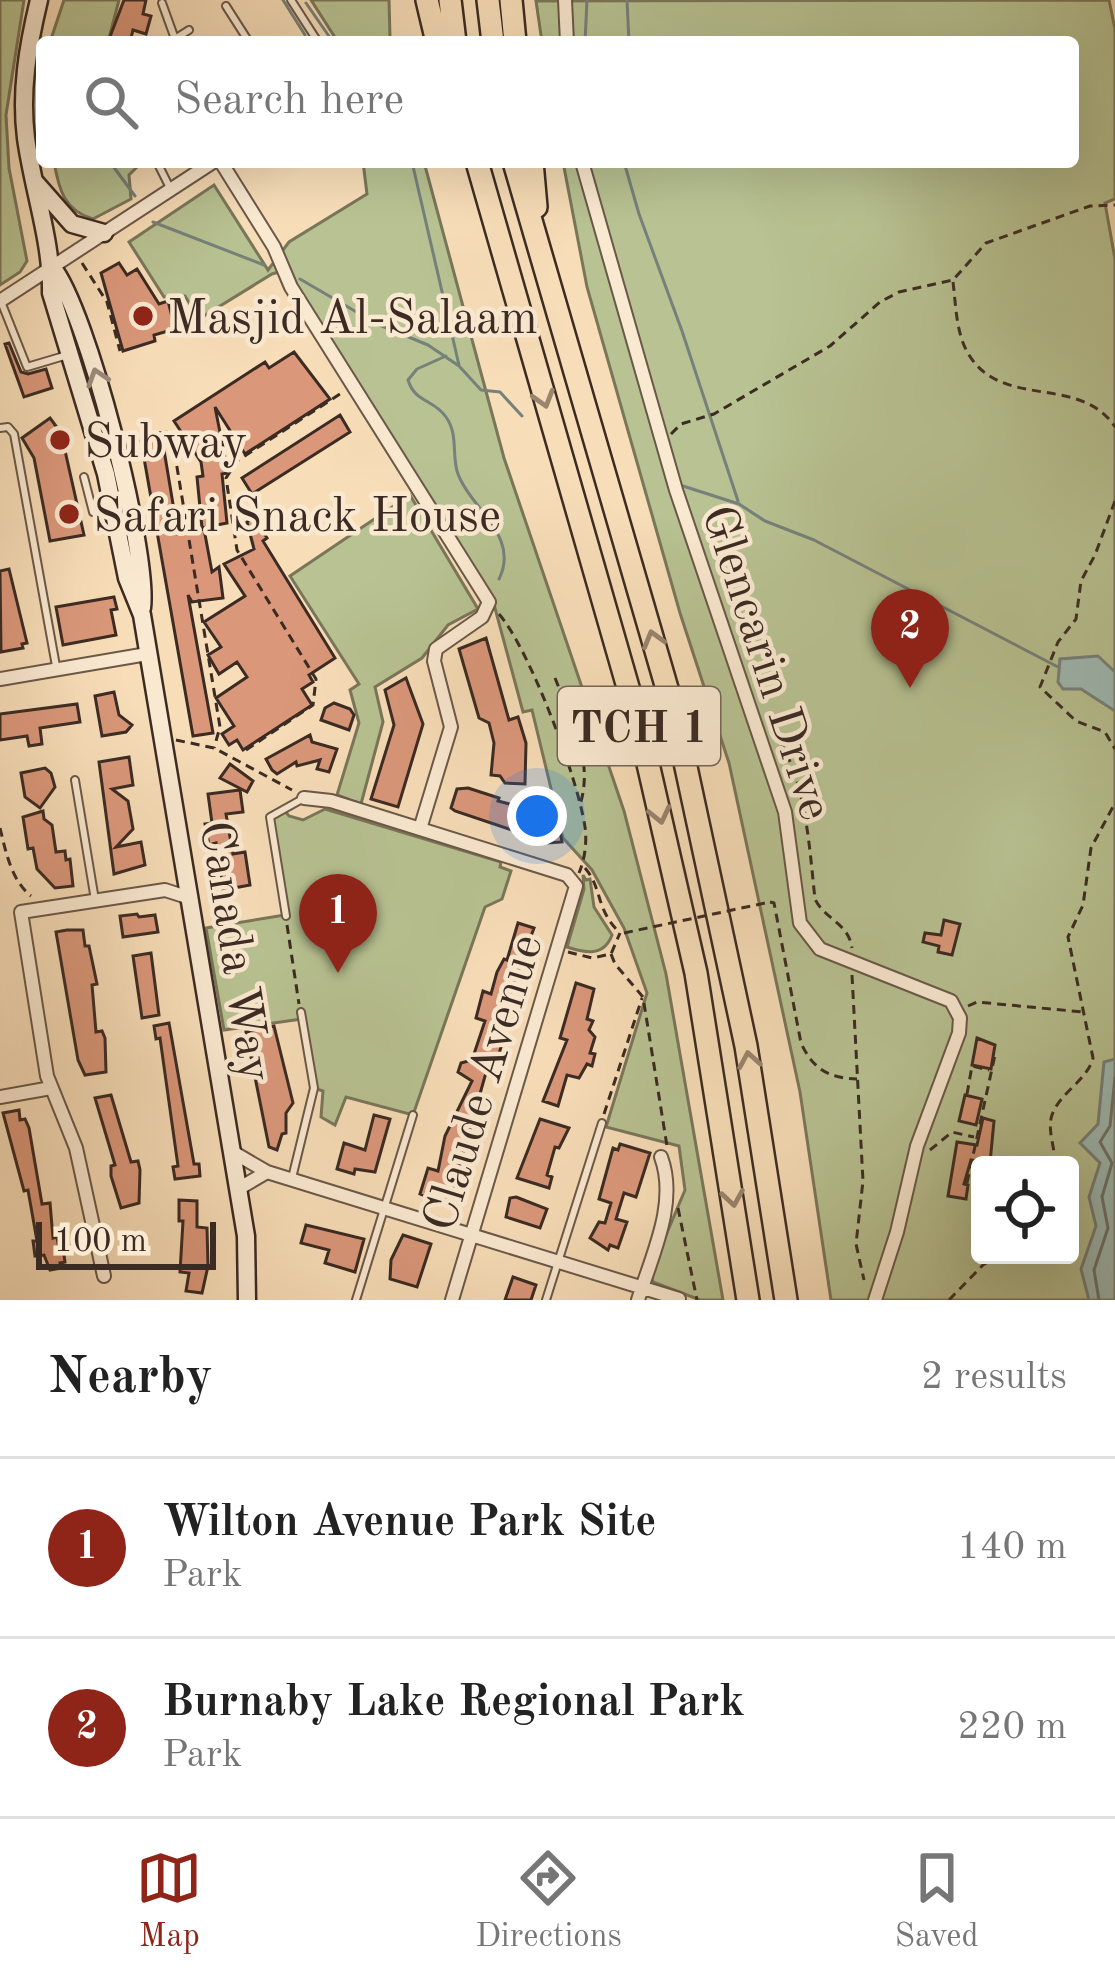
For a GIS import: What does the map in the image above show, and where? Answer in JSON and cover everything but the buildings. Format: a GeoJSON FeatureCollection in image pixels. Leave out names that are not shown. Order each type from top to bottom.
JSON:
{"type":"FeatureCollection","features":[{"type":"Feature","properties":{"kind":"highway"},"geometry":{"type":"LineString","coordinates":[[428,0],[435,36]]}},
{"type":"Feature","properties":{"kind":"highway"},"geometry":{"type":"LineString","coordinates":[[450,0],[454,36]]}},
{"type":"Feature","properties":{"kind":"highway"},"geometry":{"type":"LineString","coordinates":[[488,0],[492,36]]}},
{"type":"Feature","properties":{"kind":"highway"},"geometry":{"type":"LineString","coordinates":[[512,0],[515,36]]}},
{"type":"Feature","properties":{"kind":"highway","name":"TCH 1"},"geometry":{"type":"LineString","coordinates":[[478,168],[640,729],[696,973],[748,1300]]}},
{"type":"Feature","properties":{"kind":"highway","name":"TCH 1"},"geometry":{"type":"LineString","coordinates":[[516,168],[693,791],[746,1046],[786,1300]]}},
{"type":"Feature","properties":{"kind":"highway"},"geometry":{"type":"LineString","coordinates":[[532,168],[540,261]]}},
{"type":"Feature","properties":{"kind":"main road","name":"Canada Way"},"geometry":{"type":"LineString","coordinates":[[39,0],[23,80],[26,136],[52,267],[51,293],[142,615]]}},
{"type":"Feature","properties":{"kind":"main road"},"geometry":{"type":"LineString","coordinates":[[34,181],[72,224],[104,233]]}},
{"type":"Feature","properties":{"kind":"main road","name":"Canada Way"},"geometry":{"type":"LineString","coordinates":[[52,267],[67,288],[103,397],[137,553],[147,654],[238,1189],[248,1259],[247,1300]]}},
{"type":"Feature","properties":{"kind":"street"},"geometry":{"type":"LineString","coordinates":[[565,0],[567,36]]}},
{"type":"Feature","properties":{"kind":"street"},"geometry":{"type":"LineString","coordinates":[[0,301],[207,168]]}},
{"type":"Feature","properties":{"kind":"street"},"geometry":{"type":"LineString","coordinates":[[221,168],[274,247],[291,287],[488,606],[482,617],[436,649],[434,661],[451,727],[420,829]]}},
{"type":"Feature","properties":{"kind":"street","name":"Glencarin Drive"},"geometry":{"type":"LineString","coordinates":[[584,168],[662,444],[784,812],[797,908],[808,938],[852,964],[951,1001],[958,1010]]}},
{"type":"Feature","properties":{"kind":"street"},"geometry":{"type":"LineString","coordinates":[[0,679],[147,654]]}},
{"type":"Feature","properties":{"kind":"street"},"geometry":{"type":"LineString","coordinates":[[304,798],[332,801],[577,879]]}},
{"type":"Feature","properties":{"kind":"street","name":"Claude Avenue"},"geometry":{"type":"LineString","coordinates":[[452,1300],[560,950],[577,879]]}},
{"type":"Feature","properties":{"kind":"street"},"geometry":{"type":"LineString","coordinates":[[104,1276],[76,1148],[51,1088],[21,912],[165,890],[190,898]]}},
{"type":"Feature","properties":{"kind":"street"},"geometry":{"type":"LineString","coordinates":[[875,1300],[917,1146],[959,1033],[958,1010]]}},
{"type":"Feature","properties":{"kind":"street"},"geometry":{"type":"LineString","coordinates":[[0,1097],[51,1088]]}},
{"type":"Feature","properties":{"kind":"street"},"geometry":{"type":"LineString","coordinates":[[231,1151],[267,1172],[559,1262],[640,1293],[679,1298]]}},
{"type":"Feature","properties":{"kind":"street"},"geometry":{"type":"LineString","coordinates":[[640,1293],[667,1203],[668,1180],[661,1157]]}},
{"type":"Feature","properties":{"kind":"street"},"geometry":{"type":"LineString","coordinates":[[238,1189],[267,1172]]}},
{"type":"Feature","properties":{"kind":"lane"},"geometry":{"type":"LineString","coordinates":[[291,0],[313,36]]}},
{"type":"Feature","properties":{"kind":"lane"},"geometry":{"type":"LineString","coordinates":[[163,3],[171,36]]}},
{"type":"Feature","properties":{"kind":"lane"},"geometry":{"type":"LineString","coordinates":[[226,6],[245,36]]}},
{"type":"Feature","properties":{"kind":"lane"},"geometry":{"type":"LineString","coordinates":[[179,36],[189,30]]}},
{"type":"Feature","properties":{"kind":"lane"},"geometry":{"type":"LineString","coordinates":[[160,168],[171,190]]}},
{"type":"Feature","properties":{"kind":"lane"},"geometry":{"type":"LineString","coordinates":[[0,301],[27,367],[69,355]]}},
{"type":"Feature","properties":{"kind":"lane"},"geometry":{"type":"LineString","coordinates":[[0,428],[10,428],[14,434],[57,672]]}},
{"type":"Feature","properties":{"kind":"lane"},"geometry":{"type":"LineString","coordinates":[[84,477],[93,512],[114,508]]}},
{"type":"Feature","properties":{"kind":"lane"},"geometry":{"type":"LineString","coordinates":[[75,779],[96,902]]}},
{"type":"Feature","properties":{"kind":"lane"},"geometry":{"type":"LineString","coordinates":[[286,916],[270,817],[304,798]]}},
{"type":"Feature","properties":{"kind":"lane"},"geometry":{"type":"LineString","coordinates":[[292,1178],[314,1088],[301,1012]]}},
{"type":"Feature","properties":{"kind":"lane"},"geometry":{"type":"LineString","coordinates":[[356,1300],[413,1115]]}},
{"type":"Feature","properties":{"kind":"lane"},"geometry":{"type":"LineString","coordinates":[[546,1300],[602,1123]]}},
{"type":"Feature","properties":{"kind":"path"},"geometry":{"type":"LineString","coordinates":[[662,444],[681,424],[715,414],[836,342],[880,302],[899,292],[953,280],[993,240],[1090,206],[1115,205]]}},
{"type":"Feature","properties":{"kind":"path"},"geometry":{"type":"LineString","coordinates":[[82,263],[106,302],[120,351]]}},
{"type":"Feature","properties":{"kind":"path"},"geometry":{"type":"LineString","coordinates":[[953,280],[962,338],[978,366],[1022,388],[1089,401],[1115,427]]}},
{"type":"Feature","properties":{"kind":"path"},"geometry":{"type":"LineString","coordinates":[[246,750],[313,705],[316,679],[237,550],[226,478],[237,461],[343,392]]}},
{"type":"Feature","properties":{"kind":"path"},"geometry":{"type":"LineString","coordinates":[[134,440],[168,432],[172,437],[220,727],[214,748]]}},
{"type":"Feature","properties":{"kind":"path"},"geometry":{"type":"LineString","coordinates":[[1115,501],[1081,581],[1075,620],[1058,642],[1042,692],[1076,722],[1105,733],[1115,749]]}},
{"type":"Feature","properties":{"kind":"path"},"geometry":{"type":"LineString","coordinates":[[488,606],[504,619],[553,719],[585,827],[577,879]]}},
{"type":"Feature","properties":{"kind":"path"},"geometry":{"type":"LineString","coordinates":[[554,678],[585,757],[585,789],[579,806]]}},
{"type":"Feature","properties":{"kind":"path"},"geometry":{"type":"LineString","coordinates":[[755,717],[771,728],[784,751],[804,813],[814,899],[848,931],[851,957]]}},
{"type":"Feature","properties":{"kind":"path"},"geometry":{"type":"LineString","coordinates":[[180,740],[214,748],[304,798]]}},
{"type":"Feature","properties":{"kind":"path"},"geometry":{"type":"LineString","coordinates":[[1055,1156],[1052,1114],[1092,1064],[1068,937],[1083,905],[1093,842],[1115,803]]}},
{"type":"Feature","properties":{"kind":"path"},"geometry":{"type":"LineString","coordinates":[[0,828],[8,861],[23,890],[34,900]]}},
{"type":"Feature","properties":{"kind":"path"},"geometry":{"type":"LineString","coordinates":[[582,865],[593,878],[602,913],[622,933]]}},
{"type":"Feature","properties":{"kind":"path"},"geometry":{"type":"LineString","coordinates":[[622,933],[774,903],[801,1043],[810,1063],[836,1076],[859,1079]]}},
{"type":"Feature","properties":{"kind":"path"},"geometry":{"type":"LineString","coordinates":[[286,916],[301,1012]]}},
{"type":"Feature","properties":{"kind":"path"},"geometry":{"type":"LineString","coordinates":[[622,933],[611,954],[645,1004]]}},
{"type":"Feature","properties":{"kind":"path"},"geometry":{"type":"LineString","coordinates":[[560,950],[592,958],[611,954]]}},
{"type":"Feature","properties":{"kind":"path"},"geometry":{"type":"LineString","coordinates":[[852,971],[863,1180],[856,1244],[864,1280]]}},
{"type":"Feature","properties":{"kind":"path"},"geometry":{"type":"LineString","coordinates":[[602,1123],[643,997]]}},
{"type":"Feature","properties":{"kind":"path"},"geometry":{"type":"LineString","coordinates":[[958,1010],[976,1002],[1085,1012]]}},
{"type":"Feature","properties":{"kind":"path"},"geometry":{"type":"LineString","coordinates":[[967,1183],[994,1055]]}},
{"type":"Feature","properties":{"kind":"path"},"geometry":{"type":"LineString","coordinates":[[967,1094],[972,1066],[991,1071]]}},
{"type":"Feature","properties":{"kind":"path"},"geometry":{"type":"LineString","coordinates":[[917,1146],[930,1150],[952,1132],[977,1137]]}},
{"type":"Feature","properties":{"kind":"path"},"geometry":{"type":"LineString","coordinates":[[949,1300],[985,1264]]}},
{"type":"Feature","properties":{"kind":"green space"},"geometry":{"type":"Polygon","coordinates":[[[0,0],[24,0],[6,115],[9,168],[27,261],[0,285],[0,0]]]}},
{"type":"Feature","properties":{"kind":"green space"},"geometry":{"type":"Polygon","coordinates":[[[64,0],[119,0],[110,36],[52,36],[64,0]]]}},
{"type":"Feature","properties":{"kind":"green space"},"geometry":{"type":"Polygon","coordinates":[[[311,0],[389,0],[390,36],[334,36],[311,0]]]}},
{"type":"Feature","properties":{"kind":"green space"},"geometry":{"type":"Polygon","coordinates":[[[1109,0],[1115,29],[1115,199],[1105,203],[1115,259],[1115,1300],[831,1300],[800,1092],[729,763],[680,613],[587,287],[564,168],[1079,168],[1079,36],[541,36],[536,1],[1109,0]]]}},
{"type":"Feature","properties":{"kind":"green space"},"geometry":{"type":"Polygon","coordinates":[[[55,168],[136,168],[129,175],[131,199],[93,219],[75,210],[55,168]]]}},
{"type":"Feature","properties":{"kind":"green space"},"geometry":{"type":"Polygon","coordinates":[[[364,168],[426,168],[504,458],[624,811],[666,974],[723,1300],[700,1300],[653,1282],[650,1273],[685,1190],[679,1146],[606,1127],[647,993],[624,928],[592,870],[563,838],[532,710],[523,712],[492,597],[286,270],[199,319],[185,296],[164,297],[129,242],[214,185],[268,270],[289,242],[367,194],[364,168]]]}},
{"type":"Feature","properties":{"kind":"green space"},"geometry":{"type":"Polygon","coordinates":[[[410,495],[478,609],[448,625],[422,658],[375,687],[383,722],[361,804],[337,795],[359,723],[350,690],[359,684],[290,576],[410,495]]]}},
{"type":"Feature","properties":{"kind":"green space"},"geometry":{"type":"Polygon","coordinates":[[[325,809],[501,862],[500,867],[511,871],[502,899],[485,907],[413,1115],[346,1097],[335,1125],[321,1117],[323,1091],[314,1088],[302,1019],[224,1030],[206,928],[285,915],[270,817],[284,810],[303,820],[325,809]]]}},
{"type":"Feature","properties":{"kind":"green space"},"geometry":{"type":"Polygon","coordinates":[[[583,875],[590,879],[594,907],[612,935],[604,947],[593,952],[567,947],[584,889],[583,875]]]}},
{"type":"Feature","properties":{"kind":"water"},"geometry":{"type":"Polygon","coordinates":[[[1098,656],[1115,672],[1115,711],[1081,689],[1063,689],[1058,682],[1060,659],[1098,656]]]}},
{"type":"Feature","properties":{"kind":"water"},"geometry":{"type":"Polygon","coordinates":[[[1115,1059],[1115,1300],[1089,1300],[1081,1269],[1096,1226],[1089,1197],[1100,1163],[1080,1143],[1098,1124],[1104,1062],[1115,1059]]]}},
{"type":"Feature","properties":{"kind":"waterway"},"geometry":{"type":"LineString","coordinates":[[283,0],[305,35]]}},
{"type":"Feature","properties":{"kind":"waterway"},"geometry":{"type":"LineString","coordinates":[[585,36],[587,0]]}},
{"type":"Feature","properties":{"kind":"waterway"},"geometry":{"type":"LineString","coordinates":[[627,0],[629,36]]}},
{"type":"Feature","properties":{"kind":"waterway"},"geometry":{"type":"LineString","coordinates":[[306,3],[329,36]]}},
{"type":"Feature","properties":{"kind":"waterway"},"geometry":{"type":"LineString","coordinates":[[114,168],[135,196]]}},
{"type":"Feature","properties":{"kind":"waterway"},"geometry":{"type":"LineString","coordinates":[[413,168],[459,365]]}},
{"type":"Feature","properties":{"kind":"waterway"},"geometry":{"type":"LineString","coordinates":[[626,168],[738,501]]}},
{"type":"Feature","properties":{"kind":"waterway"},"geometry":{"type":"LineString","coordinates":[[153,222],[264,265]]}},
{"type":"Feature","properties":{"kind":"waterway"},"geometry":{"type":"LineString","coordinates":[[300,279],[377,324],[428,345],[459,366],[481,390],[500,392],[522,416]]}},
{"type":"Feature","properties":{"kind":"waterway"},"geometry":{"type":"LineString","coordinates":[[446,356],[417,369],[408,380],[415,393],[450,423],[457,471],[503,549],[499,579]]}},
{"type":"Feature","properties":{"kind":"waterway"},"geometry":{"type":"LineString","coordinates":[[683,486],[739,504],[765,521],[814,540],[1058,667]]}},
{"type":"Feature","properties":{"kind":"place","name":"Masjid Al-Salaam"},"geometry":{"type":"Point","coordinates":[143,316]}},
{"type":"Feature","properties":{"kind":"place","name":"Subway"},"geometry":{"type":"Point","coordinates":[60,440]}},
{"type":"Feature","properties":{"kind":"place","name":"Safari Snack House"},"geometry":{"type":"Point","coordinates":[69,514]}},
{"type":"Feature","properties":{"kind":"place","name":"Burnaby Lake Regional Park"},"geometry":{"type":"Point","coordinates":[910,688]}},
{"type":"Feature","properties":{"kind":"place","name":"Wilton Avenue Park Site"},"geometry":{"type":"Point","coordinates":[338,973]}}]}
